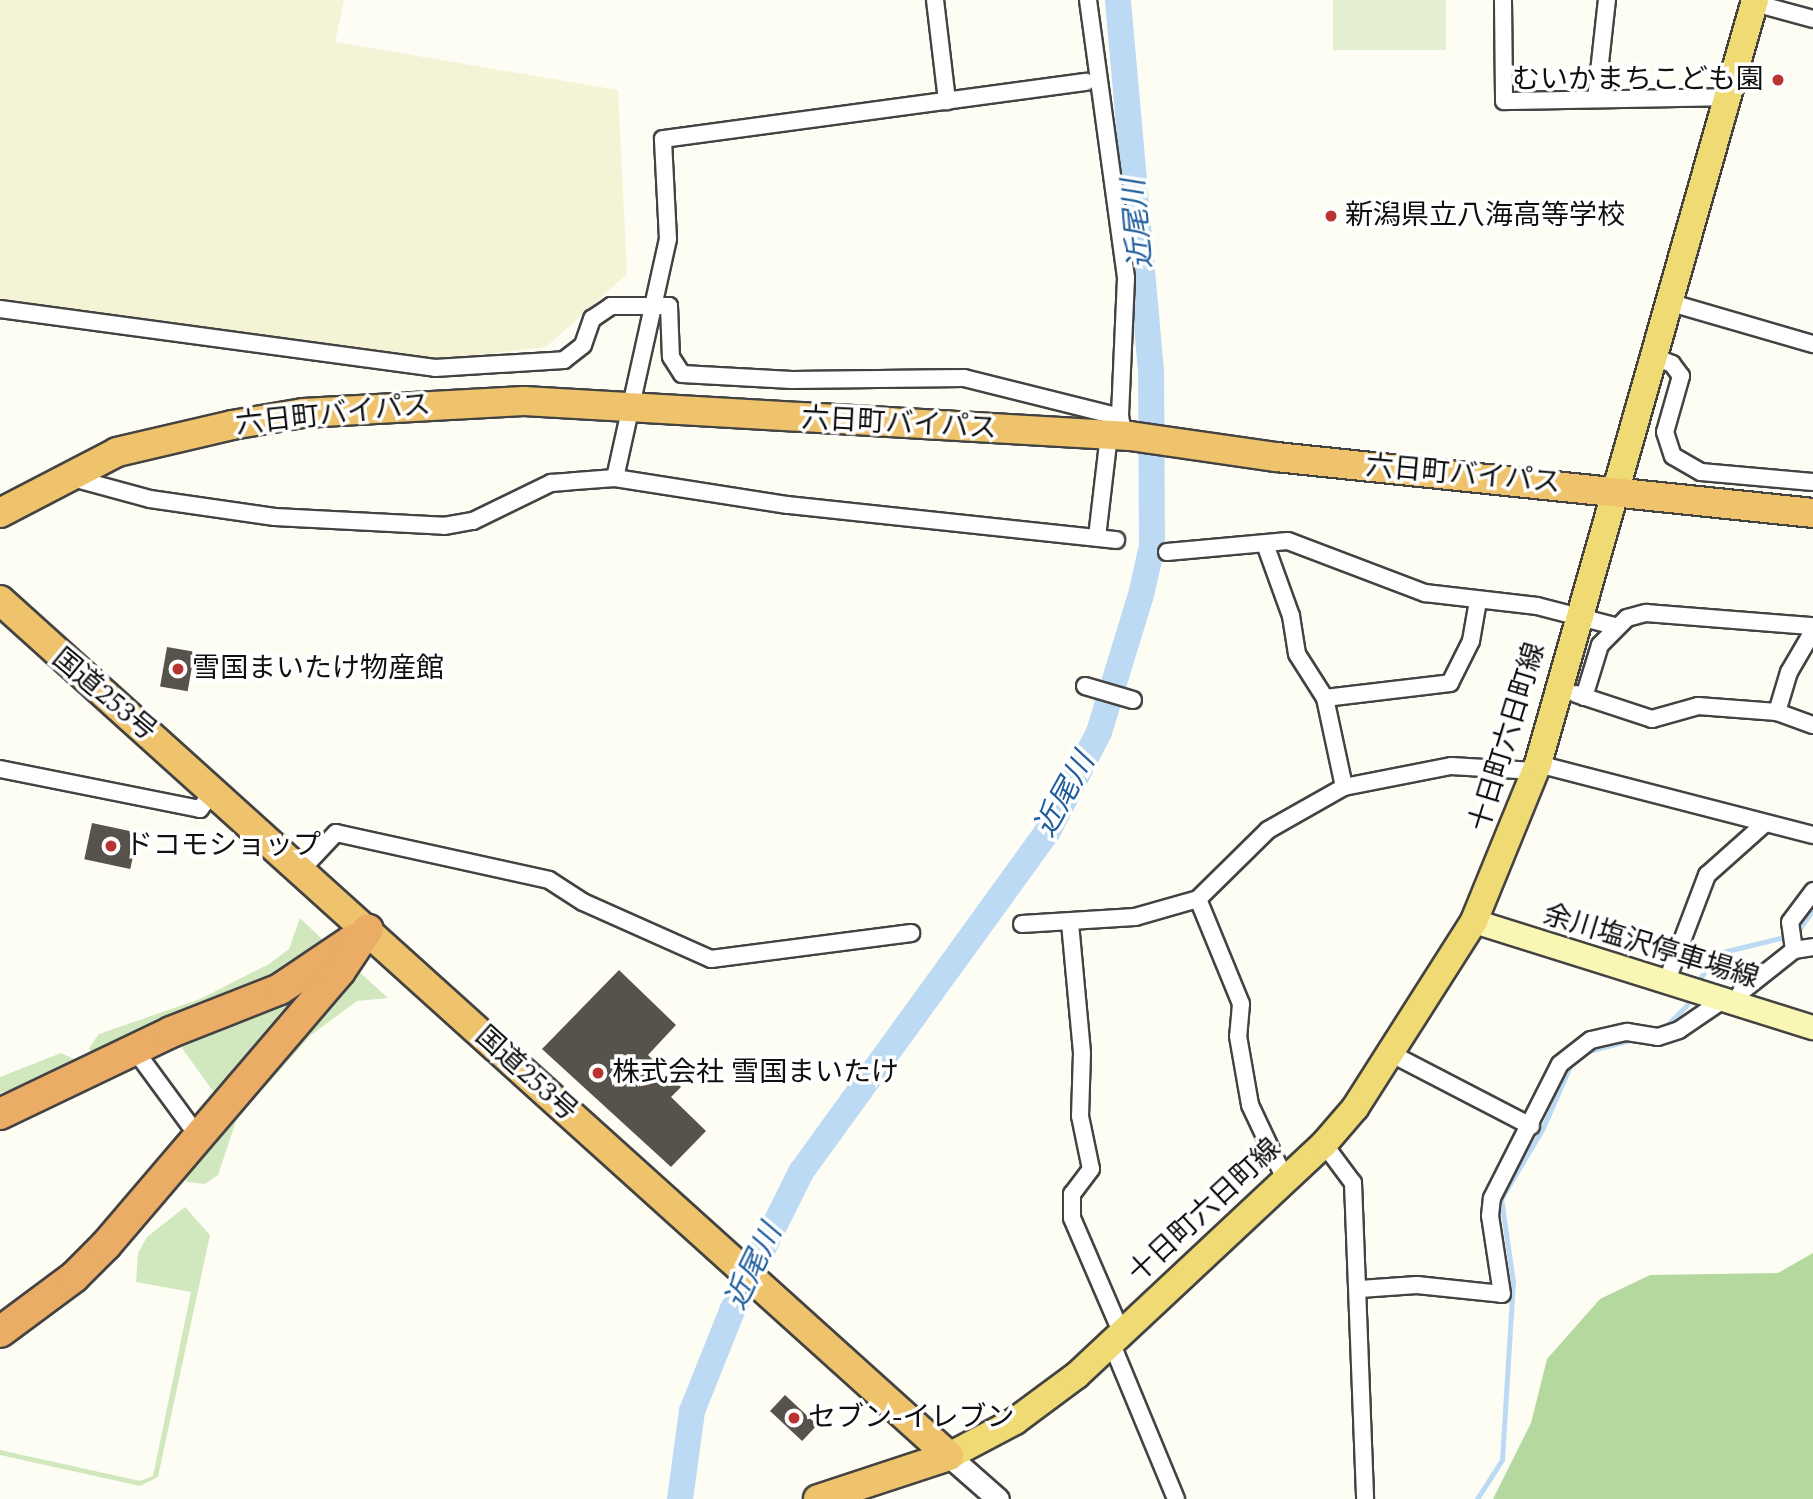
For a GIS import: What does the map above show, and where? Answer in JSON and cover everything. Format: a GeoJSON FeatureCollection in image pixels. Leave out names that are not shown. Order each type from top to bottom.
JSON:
{"type":"FeatureCollection","features":[{"type":"Feature","properties":{"kind":"highway","name":"六日町バイパス"},"geometry":{"type":"LineString","coordinates":[[0,513],[64,475],[142,444],[303,413],[524,401],[630,410],[1121,431],[1168,440],[1381,469],[1616,489],[1813,513]]}},
{"type":"Feature","properties":{"kind":"highway","name":"国道253号"},"geometry":{"type":"LineString","coordinates":[[0,600],[303,868],[949,1456]]}},
{"type":"Feature","properties":{"kind":"highway"},"geometry":{"type":"LineString","coordinates":[[0,1114],[134,1049],[280,989],[368,929]]}},
{"type":"Feature","properties":{"kind":"highway"},"geometry":{"type":"LineString","coordinates":[[0,1332],[74,1277],[200,1139],[340,971],[368,929]]}},
{"type":"Feature","properties":{"kind":"highway"},"geometry":{"type":"LineString","coordinates":[[818,1499],[949,1456]]}},
{"type":"Feature","properties":{"kind":"main road","name":"十日町六日町線"},"geometry":{"type":"LineString","coordinates":[[949,1456],[1015,1421],[1116,1337],[1324,1144],[1355,1108],[1388,1052],[1474,921],[1536,768],[1755,1]]}},
{"type":"Feature","properties":{"kind":"main road","name":"余川塩沢停車場線"},"geometry":{"type":"LineString","coordinates":[[1474,921],[1813,1027]]}},
{"type":"Feature","properties":{"kind":"street"},"geometry":{"type":"LineString","coordinates":[[935,0],[947,101]]}},
{"type":"Feature","properties":{"kind":"street"},"geometry":{"type":"LineString","coordinates":[[1088,0],[1127,289],[1121,431],[1097,537]]}},
{"type":"Feature","properties":{"kind":"street"},"geometry":{"type":"LineString","coordinates":[[1503,0],[1504,101],[1728,97]]}},
{"type":"Feature","properties":{"kind":"street"},"geometry":{"type":"LineString","coordinates":[[1596,99],[1607,0]]}},
{"type":"Feature","properties":{"kind":"street"},"geometry":{"type":"LineString","coordinates":[[1755,1],[1813,19]]}},
{"type":"Feature","properties":{"kind":"street"},"geometry":{"type":"LineString","coordinates":[[615,478],[649,307],[668,239],[663,139],[1086,82]]}},
{"type":"Feature","properties":{"kind":"street"},"geometry":{"type":"LineString","coordinates":[[1668,302],[1813,344]]}},
{"type":"Feature","properties":{"kind":"street"},"geometry":{"type":"LineString","coordinates":[[0,309],[435,368],[564,360],[583,345],[592,319],[601,311],[611,306],[668,306],[671,357],[682,374],[964,378],[1121,431]]}},
{"type":"Feature","properties":{"kind":"street"},"geometry":{"type":"LineString","coordinates":[[1653,356],[1672,364],[1681,376],[1665,432],[1673,456],[1701,472],[1813,482]]}},
{"type":"Feature","properties":{"kind":"street"},"geometry":{"type":"LineString","coordinates":[[64,475],[150,499],[275,517],[444,526],[472,521],[551,483],[615,478],[788,505],[1116,540]]}},
{"type":"Feature","properties":{"kind":"street"},"geometry":{"type":"LineString","coordinates":[[1167,552],[1288,541],[1424,593],[1578,616],[1615,626]]}},
{"type":"Feature","properties":{"kind":"street"},"geometry":{"type":"LineString","coordinates":[[1265,544],[1291,616],[1297,654],[1325,698],[1344,787]]}},
{"type":"Feature","properties":{"kind":"street"},"geometry":{"type":"LineString","coordinates":[[1325,698],[1450,682],[1471,641],[1478,601]]}},
{"type":"Feature","properties":{"kind":"street"},"geometry":{"type":"LineString","coordinates":[[1584,697],[1600,645],[1615,626],[1646,614],[1813,629],[1789,672],[1777,712]]}},
{"type":"Feature","properties":{"kind":"street"},"geometry":{"type":"LineString","coordinates":[[1085,686],[1133,700]]}},
{"type":"Feature","properties":{"kind":"street"},"geometry":{"type":"LineString","coordinates":[[1557,688],[1652,719],[1698,706],[1777,712],[1813,725]]}},
{"type":"Feature","properties":{"kind":"street"},"geometry":{"type":"LineString","coordinates":[[1022,924],[1135,917],[1198,899],[1268,830],[1344,787],[1451,766],[1536,768],[1762,826],[1805,833],[1813,819]]}},
{"type":"Feature","properties":{"kind":"street"},"geometry":{"type":"LineString","coordinates":[[0,769],[200,809],[213,791]]}},
{"type":"Feature","properties":{"kind":"street"},"geometry":{"type":"LineString","coordinates":[[1666,983],[1707,876],[1762,826]]}},
{"type":"Feature","properties":{"kind":"street"},"geometry":{"type":"LineString","coordinates":[[303,868],[336,834],[550,880],[583,902],[711,959],[911,933]]}},
{"type":"Feature","properties":{"kind":"street"},"geometry":{"type":"LineString","coordinates":[[1794,950],[1790,922],[1813,891]]}},
{"type":"Feature","properties":{"kind":"street"},"geometry":{"type":"LineString","coordinates":[[1198,899],[1241,1004],[1238,1036],[1250,1105],[1285,1179]]}},
{"type":"Feature","properties":{"kind":"street"},"geometry":{"type":"LineString","coordinates":[[1070,923],[1082,1053],[1080,1116],[1091,1169],[1072,1194],[1072,1219],[1176,1499]]}},
{"type":"Feature","properties":{"kind":"street"},"geometry":{"type":"LineString","coordinates":[[1360,1289],[1417,1285],[1502,1294],[1490,1216],[1492,1198],[1573,1049],[1627,1032],[1658,1037],[1730,1002],[1794,950],[1813,947]]}},
{"type":"Feature","properties":{"kind":"street"},"geometry":{"type":"LineString","coordinates":[[134,1049],[200,1139]]}},
{"type":"Feature","properties":{"kind":"street"},"geometry":{"type":"LineString","coordinates":[[1388,1052],[1531,1126]]}},
{"type":"Feature","properties":{"kind":"street"},"geometry":{"type":"LineString","coordinates":[[1324,1144],[1353,1183],[1360,1289],[1365,1499]]}},
{"type":"Feature","properties":{"kind":"street"},"geometry":{"type":"LineString","coordinates":[[949,1456],[998,1499]]}},
{"type":"Feature","properties":{"kind":"green space"},"geometry":{"type":"Polygon","coordinates":[[[0,0],[344,0],[335,42],[618,90],[627,274],[546,347],[396,365],[0,309],[0,0]]]}},
{"type":"Feature","properties":{"kind":"green space"},"geometry":{"type":"Polygon","coordinates":[[[1333,0],[1446,0],[1446,50],[1333,50],[1333,0]]]}},
{"type":"Feature","properties":{"kind":"green space"},"geometry":{"type":"Polygon","coordinates":[[[300,918],[322,939],[289,972],[92,1054],[89,1048],[99,1034],[200,999],[269,964],[289,949],[300,918]]]}},
{"type":"Feature","properties":{"kind":"green space"},"geometry":{"type":"Polygon","coordinates":[[[330,966],[209,1113],[203,1105],[215,1094],[179,1044],[330,966]]]}},
{"type":"Feature","properties":{"kind":"green space"},"geometry":{"type":"Polygon","coordinates":[[[357,970],[388,998],[357,1001],[311,1035],[237,1118],[218,1175],[205,1184],[187,1182],[182,1175],[357,970]]]}},
{"type":"Feature","properties":{"kind":"green space"},"geometry":{"type":"Polygon","coordinates":[[[61,1053],[78,1061],[25,1087],[0,1093],[0,1077],[61,1053]]]}},
{"type":"Feature","properties":{"kind":"green space"},"geometry":{"type":"Polygon","coordinates":[[[185,1207],[210,1235],[158,1477],[140,1486],[0,1455],[0,1450],[140,1481],[153,1476],[191,1292],[136,1282],[138,1253],[147,1237],[185,1207]]]}},
{"type":"Feature","properties":{"kind":"green space"},"geometry":{"type":"Polygon","coordinates":[[[1813,1253],[1813,1499],[1493,1499],[1531,1423],[1547,1359],[1600,1299],[1650,1275],[1778,1273],[1813,1253]]]}},
{"type":"Feature","properties":{"kind":"building","name":"雪国まいたけ物産館"},"geometry":{"type":"Polygon","coordinates":[[[167,647],[195,652],[188,691],[160,686],[167,647]]]}},
{"type":"Feature","properties":{"kind":"building","name":"ドコモショップ"},"geometry":{"type":"Polygon","coordinates":[[[92,823],[138,833],[130,869],[84,859],[92,823]]]}},
{"type":"Feature","properties":{"kind":"building","name":"株式会社 雪国まいたけ"},"geometry":{"type":"Polygon","coordinates":[[[619,970],[676,1025],[648,1055],[681,1087],[671,1097],[706,1131],[671,1167],[542,1049],[619,970]]]}},
{"type":"Feature","properties":{"kind":"building","name":"セブン-イレブン"},"geometry":{"type":"Polygon","coordinates":[[[785,1395],[817,1425],[802,1441],[770,1411],[785,1395]]]}},
{"type":"Feature","properties":{"kind":"waterway","name":"近尾川"},"geometry":{"type":"LineString","coordinates":[[680,1499],[692,1411],[732,1311],[801,1172],[1048,831],[1099,732],[1141,595],[1152,546],[1151,371],[1118,0]]}},
{"type":"Feature","properties":{"kind":"waterway"},"geometry":{"type":"LineString","coordinates":[[1796,934],[1813,910]]}},
{"type":"Feature","properties":{"kind":"waterway"},"geometry":{"type":"LineString","coordinates":[[1701,977],[1719,953],[1788,936]]}},
{"type":"Feature","properties":{"kind":"waterway"},"geometry":{"type":"LineString","coordinates":[[1665,1027],[1687,1005]]}},
{"type":"Feature","properties":{"kind":"waterway"},"geometry":{"type":"LineString","coordinates":[[1589,1051],[1634,1039]]}},
{"type":"Feature","properties":{"kind":"waterway"},"geometry":{"type":"LineString","coordinates":[[1477,1499],[1502,1460],[1513,1282],[1501,1199],[1543,1128],[1571,1064]]}},
{"type":"Feature","properties":{"kind":"place","name":"むいかまちこども園"},"geometry":{"type":"Point","coordinates":[1778,80]}},
{"type":"Feature","properties":{"kind":"place","name":"新潟県立八海高等学校"},"geometry":{"type":"Point","coordinates":[1331,216]}},
{"type":"Feature","properties":{"kind":"place","name":"雪国まいたけ物産館"},"geometry":{"type":"Point","coordinates":[178,669]}},
{"type":"Feature","properties":{"kind":"place","name":"ドコモショップ"},"geometry":{"type":"Point","coordinates":[111,846]}},
{"type":"Feature","properties":{"kind":"place","name":"株式会社 雪国まいたけ"},"geometry":{"type":"Point","coordinates":[598,1073]}},
{"type":"Feature","properties":{"kind":"place","name":"セブン-イレブン"},"geometry":{"type":"Point","coordinates":[794,1418]}}]}
